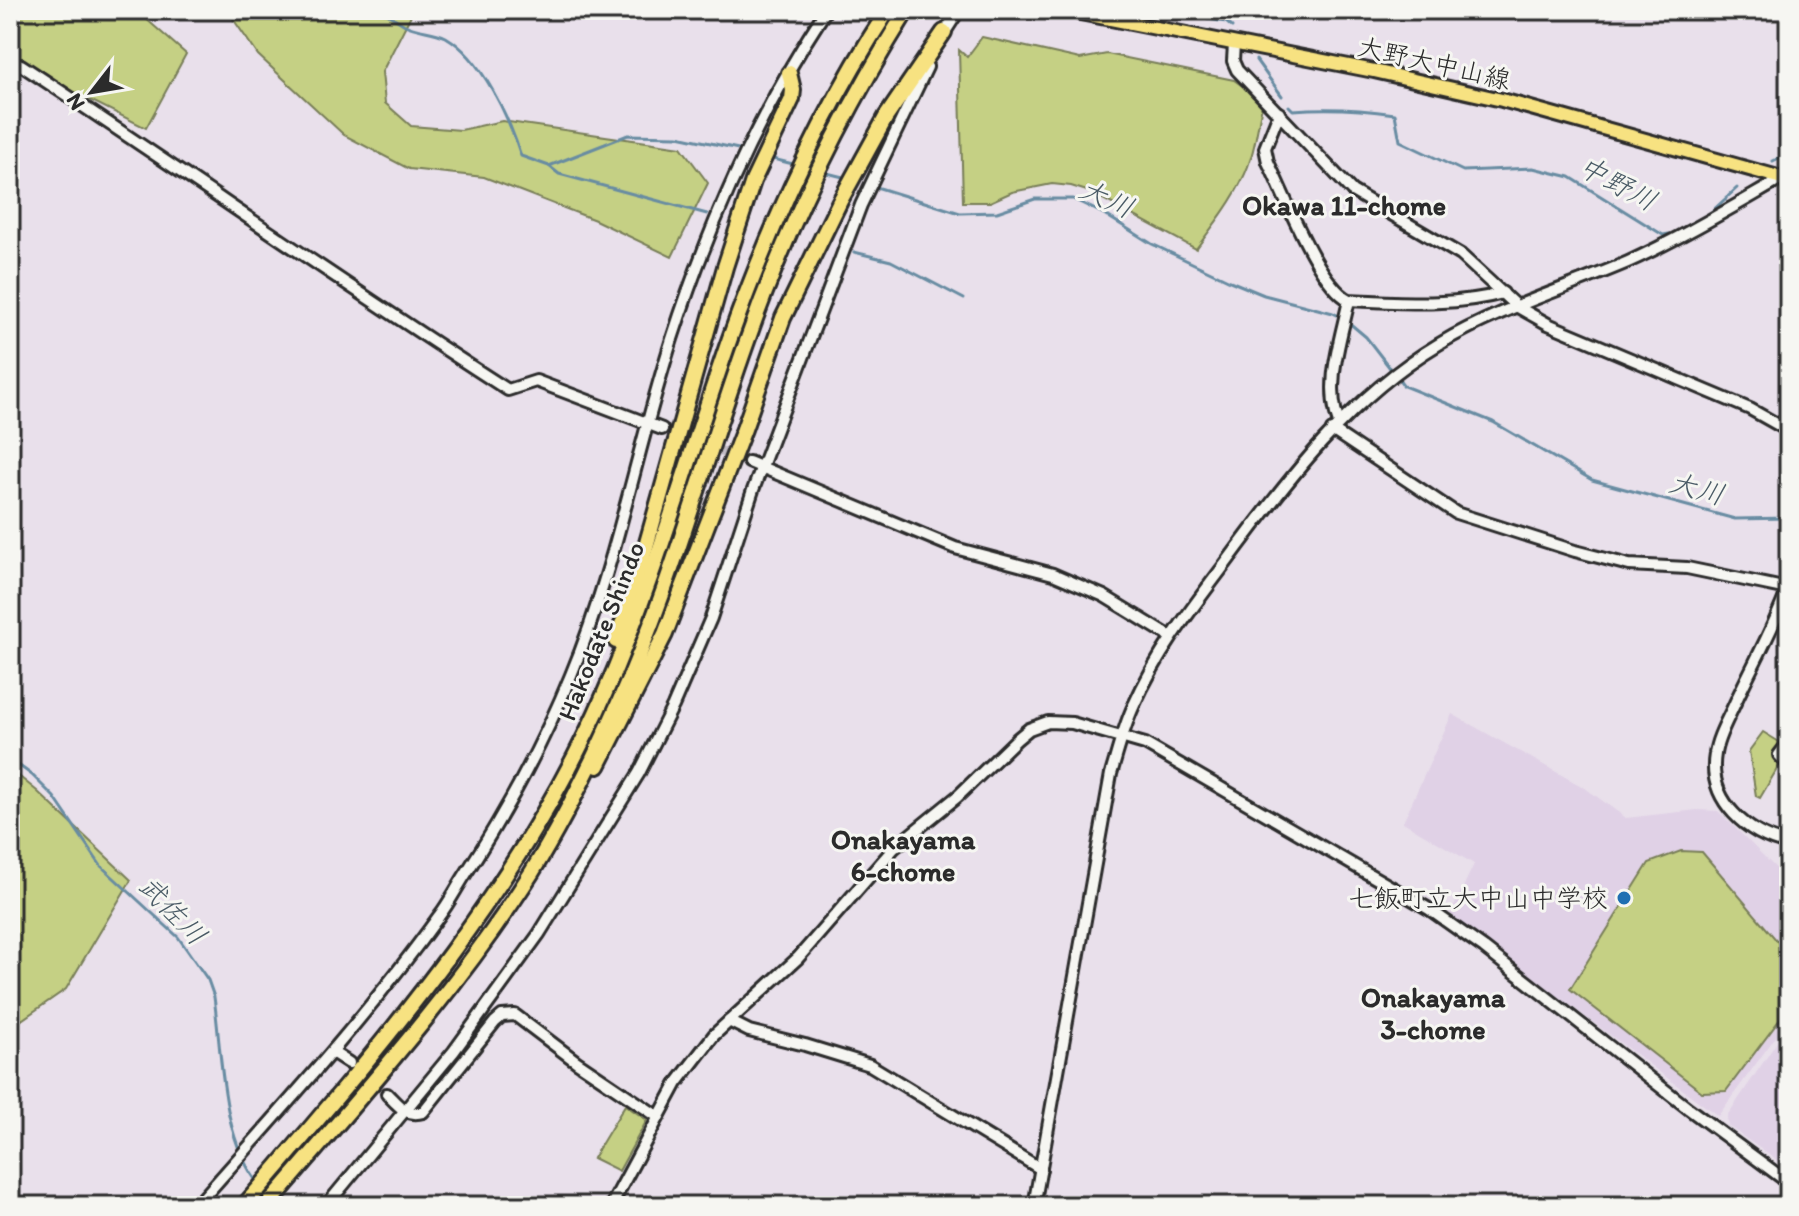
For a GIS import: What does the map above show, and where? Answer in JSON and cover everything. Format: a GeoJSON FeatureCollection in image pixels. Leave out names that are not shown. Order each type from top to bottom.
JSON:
{"type":"FeatureCollection","features":[{"type":"Feature","properties":{"kind":"highway","name":"Hakodate Shindo"},"geometry":{"type":"LineString","coordinates":[[246,1204],[405,1017],[502,878],[576,755],[604,696],[650,583],[730,338],[789,191],[845,81],[888,10]]}},
{"type":"Feature","properties":{"kind":"highway","name":"Hakodate Shindo"},"geometry":{"type":"LineString","coordinates":[[267,1206],[417,1028],[532,871],[567,808],[619,704],[668,576],[750,331],[806,194],[852,101],[907,10]]}},
{"type":"Feature","properties":{"kind":"highway"},"geometry":{"type":"LineString","coordinates":[[532,871],[609,748],[665,634],[783,318],[840,201],[886,117],[944,32]]}},
{"type":"Feature","properties":{"kind":"highway"},"geometry":{"type":"LineString","coordinates":[[576,755],[630,603],[725,267],[753,181],[792,99],[789,73]]}},
{"type":"Feature","properties":{"kind":"main road","name":"大野大中山線"},"geometry":{"type":"LineString","coordinates":[[1065,10],[1374,71],[1502,100],[1787,178]]}},
{"type":"Feature","properties":{"kind":"street"},"geometry":{"type":"LineString","coordinates":[[196,1206],[332,1052],[442,913],[492,835],[531,765],[573,673],[597,606],[672,340],[733,178],[826,10]]}},
{"type":"Feature","properties":{"kind":"street"},"geometry":{"type":"LineString","coordinates":[[326,1206],[454,1051],[539,934],[639,773],[673,706],[711,618],[762,467],[861,205],[944,32],[959,10]]}},
{"type":"Feature","properties":{"kind":"street"},"geometry":{"type":"LineString","coordinates":[[1234,44],[1233,61],[1237,70],[1317,158],[1352,191],[1461,255],[1516,306],[1548,324],[1750,409],[1789,431]]}},
{"type":"Feature","properties":{"kind":"street"},"geometry":{"type":"LineString","coordinates":[[10,67],[21,65],[197,181],[381,309],[508,390],[536,381],[662,429]]}},
{"type":"Feature","properties":{"kind":"street"},"geometry":{"type":"LineString","coordinates":[[1279,113],[1265,148],[1268,162],[1329,283],[1339,295],[1349,300],[1437,303],[1503,293]]}},
{"type":"Feature","properties":{"kind":"street"},"geometry":{"type":"LineString","coordinates":[[1034,1206],[1111,774],[1133,707],[1171,637],[1307,458],[1385,381],[1442,342],[1516,306],[1677,240],[1787,178]]}},
{"type":"Feature","properties":{"kind":"street"},"geometry":{"type":"LineString","coordinates":[[1349,300],[1332,391],[1336,427],[1456,513],[1629,565],[1687,568],[1788,587],[1725,725],[1714,761],[1719,787],[1731,812],[1751,830],[1770,840],[1789,844]]}},
{"type":"Feature","properties":{"kind":"street"},"geometry":{"type":"LineString","coordinates":[[749,462],[955,548],[1053,574],[1104,596],[1171,637]]}},
{"type":"Feature","properties":{"kind":"street"},"geometry":{"type":"LineString","coordinates":[[611,1206],[657,1116],[677,1083],[714,1035],[798,958],[894,848],[958,796],[1029,729],[1048,722],[1072,723],[1145,744],[1429,909],[1789,1183]]}},
{"type":"Feature","properties":{"kind":"street"},"geometry":{"type":"LineString","coordinates":[[1789,742],[1779,755],[1789,765]]}},
{"type":"Feature","properties":{"kind":"street"},"geometry":{"type":"LineString","coordinates":[[387,1094],[405,1111],[414,1115],[423,1112],[495,1022],[515,1015],[657,1116]]}},
{"type":"Feature","properties":{"kind":"street"},"geometry":{"type":"LineString","coordinates":[[729,1021],[749,1031],[870,1065],[1041,1169]]}},
{"type":"Feature","properties":{"kind":"street"},"geometry":{"type":"LineString","coordinates":[[332,1052],[349,1063]]}},
{"type":"Feature","properties":{"kind":"shaded area","name":"七飯町立大中山中学校"},"geometry":{"type":"Polygon","coordinates":[[[1452,714],[1585,788],[1626,818],[1697,810],[1718,811],[1789,881],[1789,1025],[1774,1039],[1718,1116],[1450,915],[1474,864],[1403,822],[1452,714]]]}},
{"type":"Feature","properties":{"kind":"shaded area"},"geometry":{"type":"Polygon","coordinates":[[[1779,1039],[1789,1047],[1789,1169],[1728,1126],[1727,1116],[1779,1039]]]}},
{"type":"Feature","properties":{"kind":"green space"},"geometry":{"type":"Polygon","coordinates":[[[10,10],[136,10],[186,54],[146,128],[10,60],[10,10]]]}},
{"type":"Feature","properties":{"kind":"green space"},"geometry":{"type":"Polygon","coordinates":[[[227,10],[400,10],[411,15],[382,72],[385,103],[411,126],[461,130],[502,121],[681,147],[708,183],[672,257],[595,220],[484,177],[409,169],[344,135],[258,55],[227,10]]]}},
{"type":"Feature","properties":{"kind":"green space"},"geometry":{"type":"Polygon","coordinates":[[[982,37],[1080,59],[1107,54],[1234,80],[1251,92],[1262,105],[1249,162],[1232,198],[1196,249],[1090,192],[1071,186],[1052,184],[1012,192],[990,202],[963,202],[959,50],[967,57],[982,37]]]}},
{"type":"Feature","properties":{"kind":"green space"},"geometry":{"type":"Polygon","coordinates":[[[1763,732],[1781,743],[1773,758],[1780,764],[1760,798],[1756,796],[1749,751],[1763,732]]]}},
{"type":"Feature","properties":{"kind":"green space"},"geometry":{"type":"Polygon","coordinates":[[[10,769],[131,880],[66,989],[10,1028],[10,769]]]}},
{"type":"Feature","properties":{"kind":"green space"},"geometry":{"type":"Polygon","coordinates":[[[1681,851],[1702,852],[1789,955],[1789,1007],[1726,1091],[1702,1092],[1570,989],[1649,863],[1681,851]]]}},
{"type":"Feature","properties":{"kind":"green space"},"geometry":{"type":"Polygon","coordinates":[[[625,1105],[647,1120],[619,1171],[593,1158],[625,1105]]]}},
{"type":"Feature","properties":{"kind":"waterway","name":"大川"},"geometry":{"type":"LineString","coordinates":[[378,10],[410,27],[446,37],[471,59],[492,90],[521,156],[549,166],[628,135],[678,136],[743,150]]}},
{"type":"Feature","properties":{"kind":"waterway","name":"中野川"},"geometry":{"type":"LineString","coordinates":[[1161,10],[1198,17]]}},
{"type":"Feature","properties":{"kind":"waterway","name":"中野川"},"geometry":{"type":"LineString","coordinates":[[1208,19],[1226,22],[1232,27]]}},
{"type":"Feature","properties":{"kind":"waterway","name":"中野川"},"geometry":{"type":"LineString","coordinates":[[1256,60],[1282,96]]}},
{"type":"Feature","properties":{"kind":"waterway","name":"中野川"},"geometry":{"type":"LineString","coordinates":[[1289,106],[1293,110],[1344,109],[1395,114],[1400,141],[1463,171],[1533,168],[1570,177],[1663,235],[1669,234]]}},
{"type":"Feature","properties":{"kind":"waterway","name":"中野川"},"geometry":{"type":"LineString","coordinates":[[1773,161],[1789,153]]}},
{"type":"Feature","properties":{"kind":"waterway","name":"大川"},"geometry":{"type":"LineString","coordinates":[[769,158],[797,165]]}},
{"type":"Feature","properties":{"kind":"waterway"},"geometry":{"type":"LineString","coordinates":[[549,166],[559,174],[707,214]]}},
{"type":"Feature","properties":{"kind":"waterway","name":"大川"},"geometry":{"type":"LineString","coordinates":[[823,172],[847,178]]}},
{"type":"Feature","properties":{"kind":"waterway","name":"大川"},"geometry":{"type":"LineString","coordinates":[[873,186],[960,213],[997,212],[1035,199],[1073,199],[1152,244],[1230,281],[1264,295],[1341,317]]}},
{"type":"Feature","properties":{"kind":"waterway","name":"中野川"},"geometry":{"type":"LineString","coordinates":[[1710,213],[1737,188]]}},
{"type":"Feature","properties":{"kind":"waterway"},"geometry":{"type":"LineString","coordinates":[[854,252],[891,261],[964,299]]}},
{"type":"Feature","properties":{"kind":"waterway","name":"大川"},"geometry":{"type":"LineString","coordinates":[[1347,321],[1366,337],[1393,372]]}},
{"type":"Feature","properties":{"kind":"waterway","name":"大川"},"geometry":{"type":"LineString","coordinates":[[1398,378],[1404,386],[1493,422],[1592,480],[1735,519],[1789,518]]}},
{"type":"Feature","properties":{"kind":"waterway","name":"武佐川"},"geometry":{"type":"LineString","coordinates":[[10,759],[54,797],[101,866],[178,937],[208,980],[214,997],[230,1120],[246,1165],[259,1184]]}},
{"type":"Feature","properties":{"kind":"tunnel"},"geometry":{"type":"LineString","coordinates":[[662,429],[749,462]]}},
{"type":"Feature","properties":{"kind":"tunnel"},"geometry":{"type":"LineString","coordinates":[[353,1067],[387,1094]]}},
{"type":"Feature","properties":{"kind":"place","name":"七飯町立大中山中学校"},"geometry":{"type":"Point","coordinates":[1624,898]}},
{"type":"Feature","properties":{"kind":"district","name":"Okawa 11-chome"},"geometry":{"type":"Point","coordinates":[1344,205]}},
{"type":"Feature","properties":{"kind":"district","name":"Onakayama 6-chome"},"geometry":{"type":"Point","coordinates":[903,855]}},
{"type":"Feature","properties":{"kind":"district","name":"Onakayama 3-chome"},"geometry":{"type":"Point","coordinates":[1433,1013]}}]}
